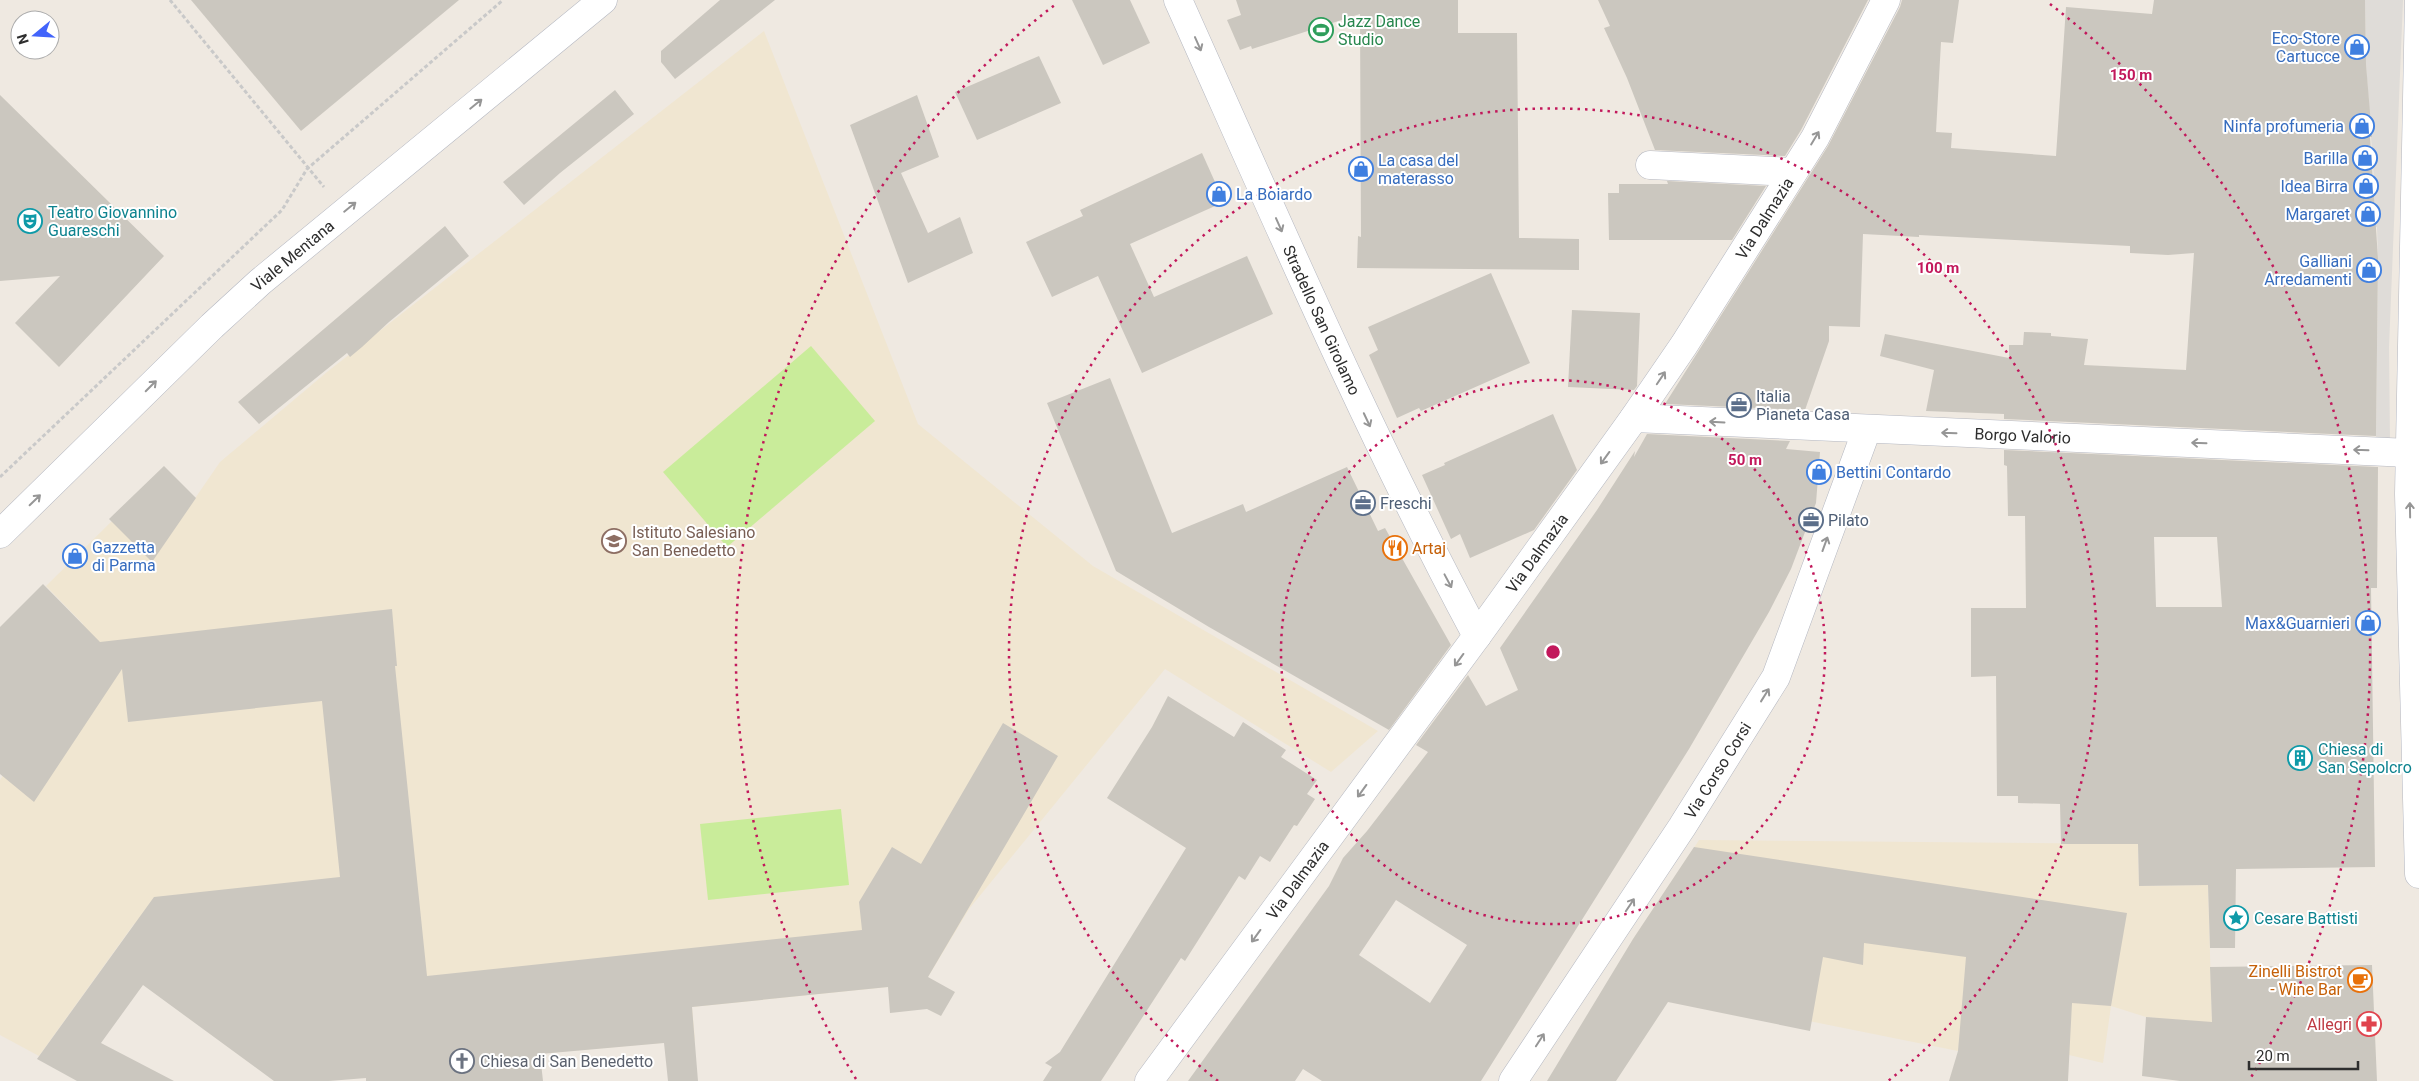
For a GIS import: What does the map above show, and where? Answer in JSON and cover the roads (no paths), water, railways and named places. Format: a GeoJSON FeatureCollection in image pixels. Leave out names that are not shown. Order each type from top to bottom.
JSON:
{"type":"FeatureCollection","features":[{"type":"Feature","properties":{"kind":"street","name":"Viale Mentana"},"geometry":{"type":"LineString","coordinates":[[0,534],[212,326],[260,282],[603,0]]}},
{"type":"Feature","properties":{"kind":"street","name":"Stradello San Girolamo"},"geometry":{"type":"LineString","coordinates":[[1178,0],[1367,419],[1420,528],[1477,636]]}},
{"type":"Feature","properties":{"kind":"street","name":"Via Dalmazia"},"geometry":{"type":"LineString","coordinates":[[1149,1081],[1477,636],[1634,418],[1684,345],[1794,172],[1825,119],[1858,51],[1886,0]]}},
{"type":"Feature","properties":{"kind":"street"},"geometry":{"type":"LineString","coordinates":[[2419,0],[2414,169],[2410,452],[2419,874]]}},
{"type":"Feature","properties":{"kind":"street"},"geometry":{"type":"LineString","coordinates":[[2414,169],[2419,141]]}},
{"type":"Feature","properties":{"kind":"street"},"geometry":{"type":"LineString","coordinates":[[1650,165],[1794,172]]}},
{"type":"Feature","properties":{"kind":"street","name":"Borgo Valorio"},"geometry":{"type":"LineString","coordinates":[[1634,418],[2410,452]]}},
{"type":"Feature","properties":{"kind":"street","name":"Via Corso Corsi"},"geometry":{"type":"LineString","coordinates":[[1513,1081],[1682,827],[1776,677],[1867,429]]}},
{"type":"Feature","properties":{"kind":"place","name":"Jazz Dance Studio"},"geometry":{"type":"Point","coordinates":[1321,30]}},
{"type":"Feature","properties":{"kind":"place","name":"Eco-Store Cartucce"},"geometry":{"type":"Point","coordinates":[2357,47]}},
{"type":"Feature","properties":{"kind":"place","name":"Ninfa profumeria"},"geometry":{"type":"Point","coordinates":[2362,126]}},
{"type":"Feature","properties":{"kind":"place","name":"Barilla"},"geometry":{"type":"Point","coordinates":[2365,158]}},
{"type":"Feature","properties":{"kind":"place","name":"La casa del materasso"},"geometry":{"type":"Point","coordinates":[1361,169]}},
{"type":"Feature","properties":{"kind":"place","name":"Idea Birra"},"geometry":{"type":"Point","coordinates":[2366,186]}},
{"type":"Feature","properties":{"kind":"place","name":"La Boiardo"},"geometry":{"type":"Point","coordinates":[1219,194]}},
{"type":"Feature","properties":{"kind":"place","name":"Margaret"},"geometry":{"type":"Point","coordinates":[2368,214]}},
{"type":"Feature","properties":{"kind":"place","name":"Teatro Giovannino Guareschi"},"geometry":{"type":"Point","coordinates":[30,221]}},
{"type":"Feature","properties":{"kind":"place","name":"Galliani Arredamenti"},"geometry":{"type":"Point","coordinates":[2369,270]}},
{"type":"Feature","properties":{"kind":"place","name":"Italia Pianeta Casa"},"geometry":{"type":"Point","coordinates":[1739,405]}},
{"type":"Feature","properties":{"kind":"place","name":"Bettini Contardo"},"geometry":{"type":"Point","coordinates":[1819,472]}},
{"type":"Feature","properties":{"kind":"place","name":"Freschi"},"geometry":{"type":"Point","coordinates":[1363,503]}},
{"type":"Feature","properties":{"kind":"place","name":"Pilato"},"geometry":{"type":"Point","coordinates":[1811,520]}},
{"type":"Feature","properties":{"kind":"place","name":"Istituto Salesiano San Benedetto"},"geometry":{"type":"Point","coordinates":[614,541]}},
{"type":"Feature","properties":{"kind":"place","name":"Artaj"},"geometry":{"type":"Point","coordinates":[1395,548]}},
{"type":"Feature","properties":{"kind":"place","name":"Gazzetta di Parma"},"geometry":{"type":"Point","coordinates":[75,556]}},
{"type":"Feature","properties":{"kind":"place","name":"Max&Guarnieri"},"geometry":{"type":"Point","coordinates":[2368,623]}},
{"type":"Feature","properties":{"kind":"place","name":"Chiesa di San Sepolcro"},"geometry":{"type":"Point","coordinates":[2300,758]}},
{"type":"Feature","properties":{"kind":"place","name":"Cesare Battisti"},"geometry":{"type":"Point","coordinates":[2236,918]}},
{"type":"Feature","properties":{"kind":"place","name":"Zinelli Bistrot - Wine Bar"},"geometry":{"type":"Point","coordinates":[2360,980]}},
{"type":"Feature","properties":{"kind":"place","name":"Allegri"},"geometry":{"type":"Point","coordinates":[2369,1024]}},
{"type":"Feature","properties":{"kind":"place","name":"Chiesa di San Benedetto"},"geometry":{"type":"Point","coordinates":[462,1061]}}]}
